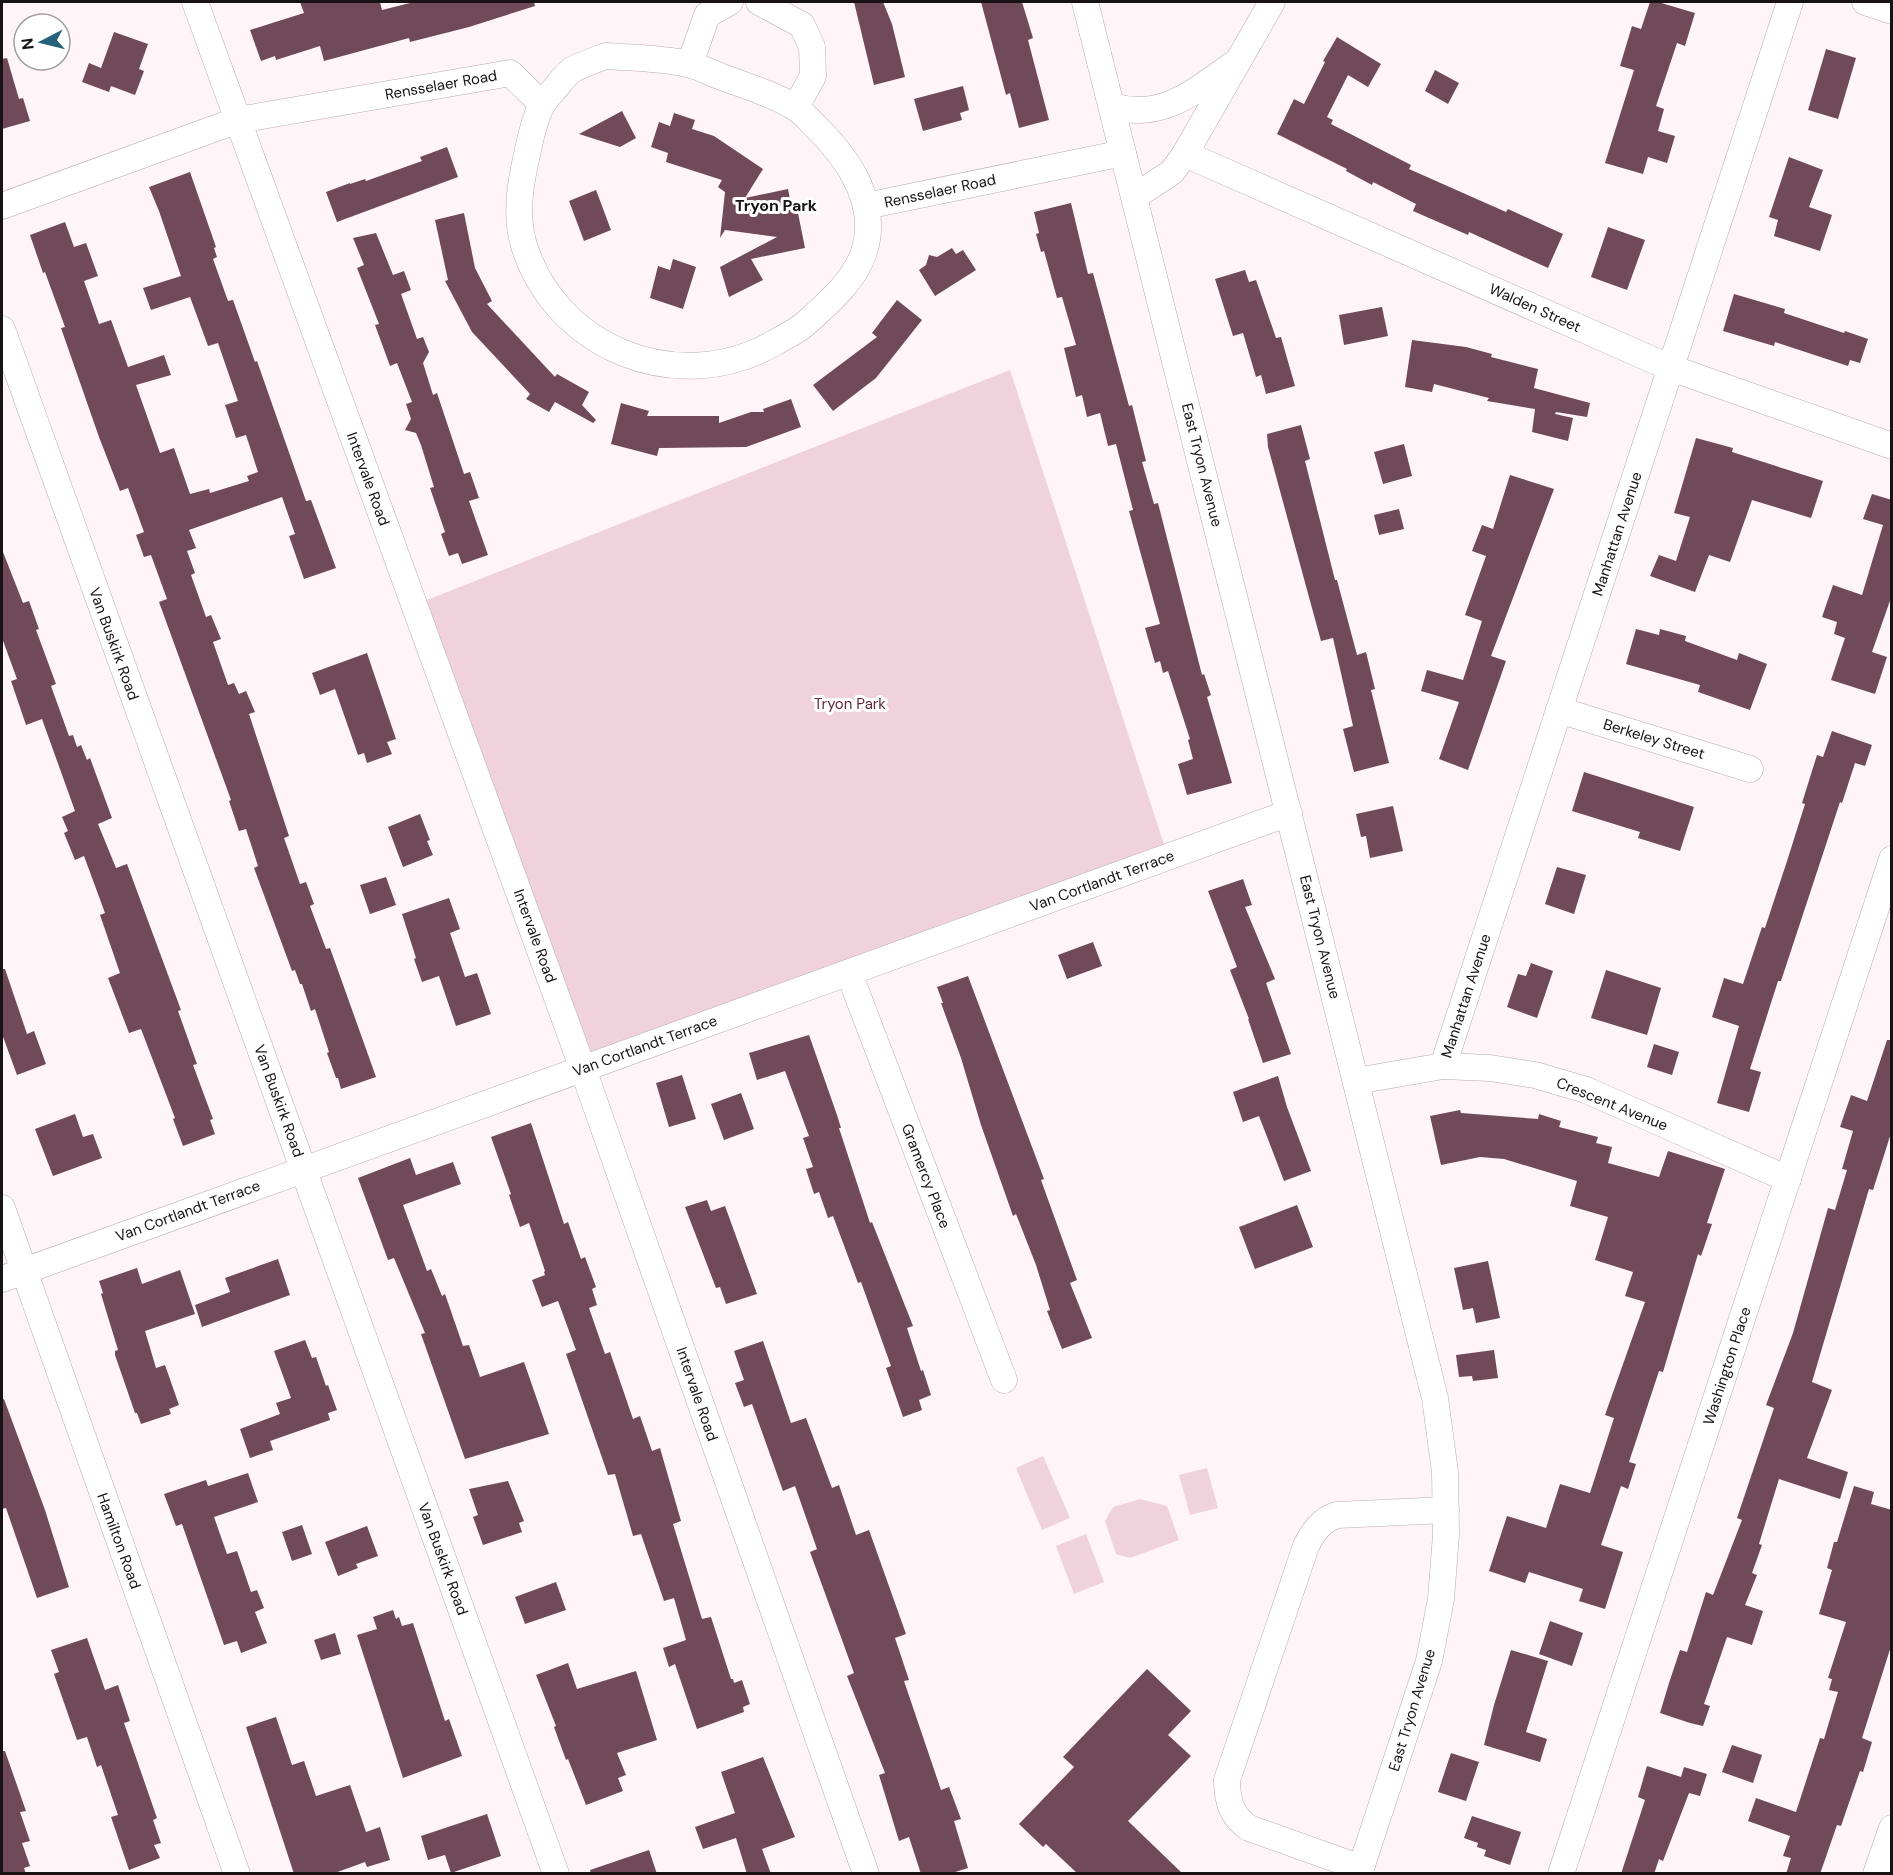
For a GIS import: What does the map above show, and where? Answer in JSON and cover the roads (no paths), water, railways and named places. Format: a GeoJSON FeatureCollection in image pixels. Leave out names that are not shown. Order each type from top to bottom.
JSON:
{"type":"FeatureCollection","features":[{"type":"Feature","properties":{"kind":"street","name":"Intervale Road"},"geometry":{"type":"LineString","coordinates":[[195,2],[583,1069],[866,1874]]}},
{"type":"Feature","properties":{"kind":"street"},"geometry":{"type":"LineString","coordinates":[[690,64],[707,15],[730,2]]}},
{"type":"Feature","properties":{"kind":"street"},"geometry":{"type":"LineString","coordinates":[[759,2],[802,25],[812,47],[813,76],[796,108]]}},
{"type":"Feature","properties":{"kind":"street","name":"East Tryon Avenue"},"geometry":{"type":"LineString","coordinates":[[1085,2],[1436,1398],[1445,1472],[1446,1510],[1441,1599],[1429,1661],[1360,1870]]}},
{"type":"Feature","properties":{"kind":"street"},"geometry":{"type":"LineString","coordinates":[[1134,197],[1172,172],[1185,154],[1272,2]]}},
{"type":"Feature","properties":{"kind":"street","name":"Manhattan Avenue"},"geometry":{"type":"LineString","coordinates":[[1443,1066],[1790,2]]}},
{"type":"Feature","properties":{"kind":"street"},"geometry":{"type":"LineString","coordinates":[[1865,2],[1892,11]]}},
{"type":"Feature","properties":{"kind":"street","name":"Rensselaer Road"},"geometry":{"type":"LineString","coordinates":[[2,206],[238,120],[510,73],[542,104],[570,71],[606,56],[690,64],[796,108],[827,138],[850,168],[861,188],[866,206],[1124,153]]}},
{"type":"Feature","properties":{"kind":"street"},"geometry":{"type":"LineString","coordinates":[[1112,106],[1135,111],[1175,103],[1240,59]]}},
{"type":"Feature","properties":{"kind":"street"},"geometry":{"type":"LineString","coordinates":[[542,104],[521,178],[519,207],[523,240],[532,268],[547,293],[568,318],[597,341],[630,357],[666,365],[699,366],[732,361],[759,351],[800,328],[829,303],[853,274],[864,253],[868,228],[866,206]]}},
{"type":"Feature","properties":{"kind":"street","name":"Walden Street"},"geometry":{"type":"LineString","coordinates":[[1185,154],[1671,368],[1892,446]]}},
{"type":"Feature","properties":{"kind":"street","name":"Van Buskirk Road"},"geometry":{"type":"LineString","coordinates":[[2,329],[556,1874]]}},
{"type":"Feature","properties":{"kind":"street","name":"Berkeley Street"},"geometry":{"type":"LineString","coordinates":[[1559,710],[1750,769]]}},
{"type":"Feature","properties":{"kind":"street","name":"Van Cortlandt Terrace"},"geometry":{"type":"LineString","coordinates":[[13,1275],[1289,813]]}},
{"type":"Feature","properties":{"kind":"street","name":"Washington Place"},"geometry":{"type":"LineString","coordinates":[[1561,1874],[1892,859]]}},
{"type":"Feature","properties":{"kind":"street","name":"Gramercy Place"},"geometry":{"type":"LineString","coordinates":[[849,973],[1004,1380]]}},
{"type":"Feature","properties":{"kind":"street","name":"Crescent Avenue"},"geometry":{"type":"LineString","coordinates":[[1356,1081],[1443,1066],[1490,1068],[1536,1075],[1586,1090],[1788,1179]]}},
{"type":"Feature","properties":{"kind":"street","name":"Hamilton Road"},"geometry":{"type":"LineString","coordinates":[[2,1208],[13,1275],[237,1874]]}},
{"type":"Feature","properties":{"kind":"street"},"geometry":{"type":"LineString","coordinates":[[1360,1870],[1241,1823],[1228,1801],[1227,1780],[1306,1546],[1316,1529],[1328,1518],[1337,1515],[1446,1510]]}},
{"type":"Feature","properties":{"kind":"street"},"geometry":{"type":"LineString","coordinates":[[1876,1874],[1892,1828]]}},
{"type":"Feature","properties":{"kind":"district","name":"Tryon Park"},"geometry":{"type":"Point","coordinates":[776,205]}}]}
